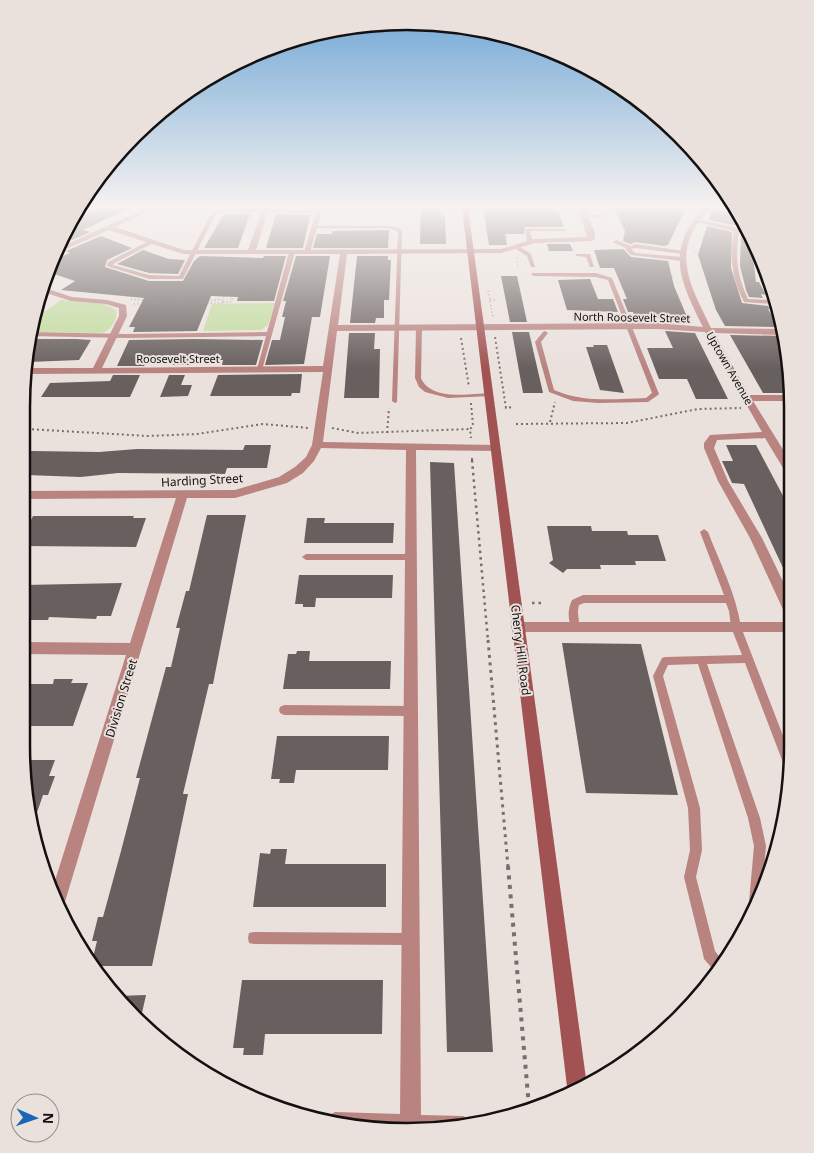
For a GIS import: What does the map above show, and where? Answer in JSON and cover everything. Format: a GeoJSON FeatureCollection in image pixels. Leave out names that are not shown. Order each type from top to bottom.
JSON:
{"type":"FeatureCollection","features":[{"type":"Feature","properties":{"kind":"main road","name":"Cherry Hill Road"},"geometry":{"type":"LineString","coordinates":[[472,262],[576,1083]]}},
{"type":"Feature","properties":{"kind":"street","name":"Harding Street"},"geometry":{"type":"LineString","coordinates":[[30,496],[235,494],[283,480],[299,470],[310,459],[317,446],[343,262]]}},
{"type":"Feature","properties":{"kind":"street","name":"Uptown Avenue"},"geometry":{"type":"LineString","coordinates":[[685,262],[686,282],[708,330],[746,403],[784,460]]}},
{"type":"Feature","properties":{"kind":"street"},"geometry":{"type":"LineString","coordinates":[[48,291],[71,299],[107,302],[123,308],[123,316],[96,370]]}},
{"type":"Feature","properties":{"kind":"street","name":"North Roosevelt Street"},"geometry":{"type":"LineString","coordinates":[[481,328],[628,326],[777,332]]}},
{"type":"Feature","properties":{"kind":"street"},"geometry":{"type":"LineString","coordinates":[[334,328],[481,328]]}},
{"type":"Feature","properties":{"kind":"street","name":"Roosevelt Street"},"geometry":{"type":"LineString","coordinates":[[32,371],[327,369]]}},
{"type":"Feature","properties":{"kind":"street"},"geometry":{"type":"LineString","coordinates":[[746,403],[784,399]]}},
{"type":"Feature","properties":{"kind":"street"},"geometry":{"type":"LineString","coordinates":[[769,435],[714,436],[709,442],[709,448],[724,481],[756,538],[784,597]]}},
{"type":"Feature","properties":{"kind":"street"},"geometry":{"type":"LineString","coordinates":[[317,446],[495,448]]}},
{"type":"Feature","properties":{"kind":"street"},"geometry":{"type":"LineString","coordinates":[[410,1123],[411,447]]}},
{"type":"Feature","properties":{"kind":"street","name":"Division Street"},"geometry":{"type":"LineString","coordinates":[[60,892],[182,496]]}},
{"type":"Feature","properties":{"kind":"street"},"geometry":{"type":"LineString","coordinates":[[518,627],[784,627]]}},
{"type":"Feature","properties":{"kind":"street"},"geometry":{"type":"LineString","coordinates":[[30,648],[136,648]]}},
{"type":"Feature","properties":{"kind":"lane"},"geometry":{"type":"LineString","coordinates":[[112,262],[110,266],[149,277],[180,278],[189,262]]}},
{"type":"Feature","properties":{"kind":"lane"},"geometry":{"type":"LineString","coordinates":[[260,369],[289,262]]}},
{"type":"Feature","properties":{"kind":"lane"},"geometry":{"type":"LineString","coordinates":[[394,401],[399,262]]}},
{"type":"Feature","properties":{"kind":"lane"},"geometry":{"type":"LineString","coordinates":[[532,262],[533,266]]}},
{"type":"Feature","properties":{"kind":"lane"},"geometry":{"type":"LineString","coordinates":[[590,262],[592,266]]}},
{"type":"Feature","properties":{"kind":"lane"},"geometry":{"type":"LineString","coordinates":[[734,262],[736,280],[746,301],[769,302]]}},
{"type":"Feature","properties":{"kind":"lane"},"geometry":{"type":"LineString","coordinates":[[534,274],[605,276],[610,279],[656,394],[648,400],[578,400],[564,398],[551,391],[538,342],[545,333]]}},
{"type":"Feature","properties":{"kind":"lane"},"geometry":{"type":"LineString","coordinates":[[419,328],[418,378],[421,386],[434,394],[489,394]]}},
{"type":"Feature","properties":{"kind":"lane"},"geometry":{"type":"LineString","coordinates":[[37,334],[270,334]]}},
{"type":"Feature","properties":{"kind":"lane"},"geometry":{"type":"LineString","coordinates":[[704,532],[730,599],[736,627],[784,752]]}},
{"type":"Feature","properties":{"kind":"lane"},"geometry":{"type":"LineString","coordinates":[[306,557],[411,557]]}},
{"type":"Feature","properties":{"kind":"lane"},"geometry":{"type":"LineString","coordinates":[[576,627],[572,611],[575,603],[582,599],[730,599]]}},
{"type":"Feature","properties":{"kind":"lane"},"geometry":{"type":"LineString","coordinates":[[715,962],[709,954],[690,878],[696,850],[694,808],[658,676],[665,661],[748,658]]}},
{"type":"Feature","properties":{"kind":"lane"},"geometry":{"type":"LineString","coordinates":[[700,660],[754,818],[760,846],[756,886]]}},
{"type":"Feature","properties":{"kind":"lane"},"geometry":{"type":"LineString","coordinates":[[284,710],[411,711]]}},
{"type":"Feature","properties":{"kind":"lane"},"geometry":{"type":"LineString","coordinates":[[254,938],[410,940]]}},
{"type":"Feature","properties":{"kind":"path"},"geometry":{"type":"LineString","coordinates":[[222,299],[237,262]]}},
{"type":"Feature","properties":{"kind":"path"},"geometry":{"type":"LineString","coordinates":[[132,304],[231,302],[243,262]]}},
{"type":"Feature","properties":{"kind":"path"},"geometry":{"type":"LineString","coordinates":[[640,274],[677,276]]}},
{"type":"Feature","properties":{"kind":"path"},"geometry":{"type":"LineString","coordinates":[[488,291],[493,319]]}},
{"type":"Feature","properties":{"kind":"path"},"geometry":{"type":"LineString","coordinates":[[125,299],[174,303]]}},
{"type":"Feature","properties":{"kind":"path"},"geometry":{"type":"LineString","coordinates":[[222,299],[225,303]]}},
{"type":"Feature","properties":{"kind":"path"},"geometry":{"type":"LineString","coordinates":[[188,303],[222,299]]}},
{"type":"Feature","properties":{"kind":"path"},"geometry":{"type":"LineString","coordinates":[[490,300],[497,300]]}},
{"type":"Feature","properties":{"kind":"path"},"geometry":{"type":"LineString","coordinates":[[460,328],[473,426],[470,429],[471,448],[529,1103]]}},
{"type":"Feature","properties":{"kind":"path"},"geometry":{"type":"LineString","coordinates":[[495,337],[506,408],[513,407]]}},
{"type":"Feature","properties":{"kind":"path"},"geometry":{"type":"LineString","coordinates":[[387,434],[389,405],[394,401]]}},
{"type":"Feature","properties":{"kind":"path"},"geometry":{"type":"LineString","coordinates":[[550,422],[556,401]]}},
{"type":"Feature","properties":{"kind":"path"},"geometry":{"type":"LineString","coordinates":[[516,424],[550,422],[627,423],[698,409],[746,403]]}},
{"type":"Feature","properties":{"kind":"path"},"geometry":{"type":"LineString","coordinates":[[30,429],[138,436],[189,435],[263,424],[280,424],[295,428],[342,428],[358,433],[387,434],[470,429]]}},
{"type":"Feature","properties":{"kind":"path"},"geometry":{"type":"LineString","coordinates":[[532,603],[544,604]]}},
{"type":"Feature","properties":{"kind":"green space"},"geometry":{"type":"Polygon","coordinates":[[[61,300],[104,304],[116,310],[115,320],[111,327],[102,333],[37,332],[42,313],[61,300]]]}},
{"type":"Feature","properties":{"kind":"green space"},"geometry":{"type":"Polygon","coordinates":[[[275,303],[268,325],[261,330],[203,331],[212,304],[275,303]]]}},
{"type":"Feature","properties":{"kind":"building"},"geometry":{"type":"Polygon","coordinates":[[[60,262],[106,262],[105,267],[149,281],[183,281],[194,262],[284,262],[274,301],[237,301],[238,297],[211,296],[197,331],[133,332],[135,327],[129,327],[144,298],[61,290],[75,281],[55,274],[60,262]]]}},
{"type":"Feature","properties":{"kind":"building"},"geometry":{"type":"Polygon","coordinates":[[[121,262],[184,262],[178,274],[149,273],[117,264],[121,262]]]}},
{"type":"Feature","properties":{"kind":"building"},"geometry":{"type":"Polygon","coordinates":[[[294,262],[329,262],[320,317],[312,317],[304,364],[265,365],[272,340],[280,340],[285,317],[282,317],[286,301],[283,301],[294,262]]]}},
{"type":"Feature","properties":{"kind":"building"},"geometry":{"type":"Polygon","coordinates":[[[356,262],[391,262],[389,300],[384,300],[384,318],[376,318],[375,323],[350,323],[356,262]]]}},
{"type":"Feature","properties":{"kind":"building"},"geometry":{"type":"Polygon","coordinates":[[[598,262],[668,262],[674,286],[690,324],[661,321],[659,318],[635,318],[633,312],[628,312],[623,299],[627,299],[614,268],[600,268],[598,262]]]}},
{"type":"Feature","properties":{"kind":"building"},"geometry":{"type":"Polygon","coordinates":[[[700,262],[731,262],[731,268],[742,303],[768,306],[775,327],[725,326],[716,310],[700,262]]]}},
{"type":"Feature","properties":{"kind":"building"},"geometry":{"type":"Polygon","coordinates":[[[740,262],[753,262],[756,282],[759,282],[766,295],[761,294],[763,298],[749,297],[740,262]]]}},
{"type":"Feature","properties":{"kind":"building"},"geometry":{"type":"Polygon","coordinates":[[[501,276],[517,276],[527,322],[510,322],[501,276]]]}},
{"type":"Feature","properties":{"kind":"building"},"geometry":{"type":"Polygon","coordinates":[[[590,279],[598,299],[613,299],[618,312],[567,310],[558,280],[590,279]]]}},
{"type":"Feature","properties":{"kind":"building"},"geometry":{"type":"Polygon","coordinates":[[[665,331],[695,333],[728,399],[696,399],[687,379],[659,379],[647,348],[673,348],[665,331]]]}},
{"type":"Feature","properties":{"kind":"building"},"geometry":{"type":"Polygon","coordinates":[[[512,332],[529,332],[543,393],[523,393],[512,332]]]}},
{"type":"Feature","properties":{"kind":"building"},"geometry":{"type":"Polygon","coordinates":[[[349,333],[375,333],[374,349],[380,349],[379,398],[344,398],[349,333]]]}},
{"type":"Feature","properties":{"kind":"building"},"geometry":{"type":"Polygon","coordinates":[[[730,335],[777,336],[783,393],[763,393],[730,335]]]}},
{"type":"Feature","properties":{"kind":"building"},"geometry":{"type":"Polygon","coordinates":[[[36,339],[91,340],[79,360],[33,362],[36,339]]]}},
{"type":"Feature","properties":{"kind":"building"},"geometry":{"type":"Polygon","coordinates":[[[129,340],[263,340],[256,365],[222,365],[223,360],[190,360],[189,365],[173,365],[175,360],[147,360],[144,366],[117,366],[129,340]]]}},
{"type":"Feature","properties":{"kind":"building"},"geometry":{"type":"Polygon","coordinates":[[[593,345],[607,345],[624,393],[600,390],[586,347],[594,347],[593,345]]]}},
{"type":"Feature","properties":{"kind":"building"},"geometry":{"type":"Polygon","coordinates":[[[302,374],[300,393],[292,393],[291,396],[210,396],[218,375],[302,374]]]}},
{"type":"Feature","properties":{"kind":"building"},"geometry":{"type":"Polygon","coordinates":[[[113,375],[140,375],[130,397],[41,397],[50,383],[110,381],[113,375]]]}},
{"type":"Feature","properties":{"kind":"building"},"geometry":{"type":"Polygon","coordinates":[[[169,375],[185,375],[181,385],[192,385],[188,396],[160,397],[169,375]]]}},
{"type":"Feature","properties":{"kind":"building"},"geometry":{"type":"Polygon","coordinates":[[[245,445],[271,445],[267,468],[227,468],[225,474],[118,473],[81,477],[30,475],[31,451],[243,450],[245,445]]]}},
{"type":"Feature","properties":{"kind":"building"},"geometry":{"type":"Polygon","coordinates":[[[726,445],[756,445],[784,498],[784,570],[744,484],[732,483],[722,461],[733,461],[726,445]]]}},
{"type":"Feature","properties":{"kind":"building"},"geometry":{"type":"Polygon","coordinates":[[[430,462],[454,463],[493,1052],[447,1052],[430,462]]]}},
{"type":"Feature","properties":{"kind":"building"},"geometry":{"type":"Polygon","coordinates":[[[207,515],[246,515],[213,684],[209,684],[183,794],[188,794],[152,966],[101,966],[94,955],[97,941],[92,941],[98,917],[103,917],[140,778],[136,778],[166,667],[171,667],[180,628],[176,628],[186,591],[189,591],[207,515]]]}},
{"type":"Feature","properties":{"kind":"building"},"geometry":{"type":"Polygon","coordinates":[[[33,516],[134,516],[133,518],[146,518],[136,547],[30,546],[30,522],[33,516]]]}},
{"type":"Feature","properties":{"kind":"building"},"geometry":{"type":"Polygon","coordinates":[[[307,518],[325,518],[324,523],[394,523],[393,543],[304,543],[307,518]]]}},
{"type":"Feature","properties":{"kind":"building"},"geometry":{"type":"Polygon","coordinates":[[[547,526],[591,526],[592,531],[627,531],[628,535],[658,535],[666,561],[635,561],[636,565],[600,565],[601,569],[567,569],[563,573],[549,563],[553,560],[547,526]]]}},
{"type":"Feature","properties":{"kind":"building"},"geometry":{"type":"Polygon","coordinates":[[[299,575],[393,575],[392,598],[316,598],[315,607],[303,607],[303,604],[295,604],[299,575]]]}},
{"type":"Feature","properties":{"kind":"building"},"geometry":{"type":"Polygon","coordinates":[[[122,583],[111,616],[97,616],[96,619],[49,617],[48,620],[30,620],[30,585],[122,583]]]}},
{"type":"Feature","properties":{"kind":"building"},"geometry":{"type":"Polygon","coordinates":[[[562,643],[641,644],[678,795],[586,793],[562,643]]]}},
{"type":"Feature","properties":{"kind":"building"},"geometry":{"type":"Polygon","coordinates":[[[297,651],[310,651],[309,661],[391,661],[390,689],[283,689],[288,654],[296,654],[297,651]]]}},
{"type":"Feature","properties":{"kind":"building"},"geometry":{"type":"Polygon","coordinates":[[[54,679],[73,679],[71,683],[88,683],[73,726],[30,726],[30,684],[53,684],[54,679]]]}},
{"type":"Feature","properties":{"kind":"building"},"geometry":{"type":"Polygon","coordinates":[[[277,736],[389,736],[388,770],[296,770],[294,783],[279,783],[280,779],[271,779],[277,736]]]}},
{"type":"Feature","properties":{"kind":"building"},"geometry":{"type":"Polygon","coordinates":[[[31,760],[55,760],[49,776],[55,776],[48,795],[43,795],[36,815],[31,760]]]}},
{"type":"Feature","properties":{"kind":"building"},"geometry":{"type":"Polygon","coordinates":[[[271,849],[287,849],[285,864],[386,864],[386,907],[253,907],[260,853],[270,854],[271,849]]]}},
{"type":"Feature","properties":{"kind":"building"},"geometry":{"type":"Polygon","coordinates":[[[242,980],[383,980],[382,1034],[265,1034],[263,1055],[243,1055],[244,1048],[233,1048],[242,980]]]}},
{"type":"Feature","properties":{"kind":"building"},"geometry":{"type":"Polygon","coordinates":[[[146,995],[142,1014],[140,1013],[125,996],[146,995]]]}}]}
